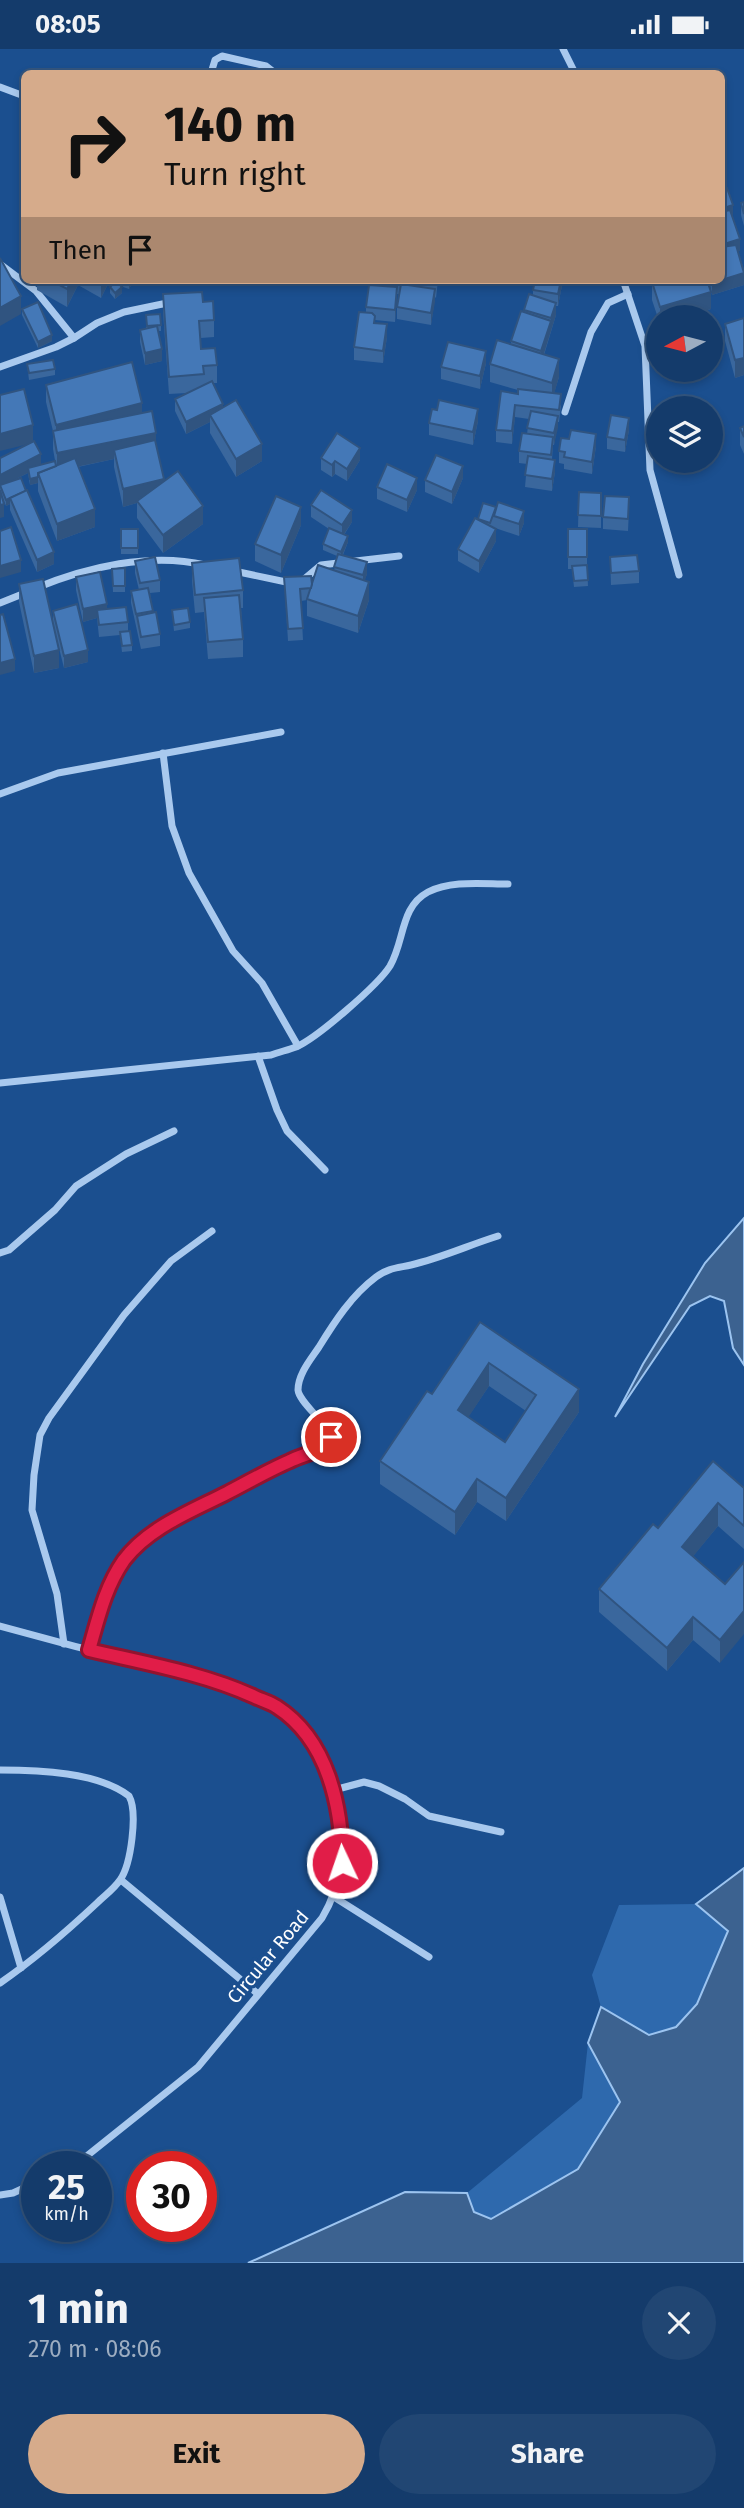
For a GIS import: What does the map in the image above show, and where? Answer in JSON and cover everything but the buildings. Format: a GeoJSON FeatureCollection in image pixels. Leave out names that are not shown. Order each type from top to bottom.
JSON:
{"type":"FeatureCollection","features":[{"type":"Feature","properties":{"kind":"street"},"geometry":{"type":"LineString","coordinates":[[563,49],[571,70]]}},
{"type":"Feature","properties":{"kind":"street"},"geometry":{"type":"LineString","coordinates":[[212,70],[215,60],[222,56],[266,66],[271,70]]}},
{"type":"Feature","properties":{"kind":"street"},"geometry":{"type":"LineString","coordinates":[[0,87],[21,95]]}},
{"type":"Feature","properties":{"kind":"street"},"geometry":{"type":"LineString","coordinates":[[0,264],[21,280]]}},
{"type":"Feature","properties":{"kind":"street"},"geometry":{"type":"LineString","coordinates":[[27,284],[36,291],[74,338]]}},
{"type":"Feature","properties":{"kind":"street"},"geometry":{"type":"LineString","coordinates":[[624,284],[645,346],[650,470],[679,575]]}},
{"type":"Feature","properties":{"kind":"street"},"geometry":{"type":"LineString","coordinates":[[565,412],[591,332],[608,303],[628,294]]}},
{"type":"Feature","properties":{"kind":"street"},"geometry":{"type":"LineString","coordinates":[[0,367],[74,338],[97,323],[124,312],[176,302]]}},
{"type":"Feature","properties":{"kind":"street"},"geometry":{"type":"LineString","coordinates":[[0,603],[65,576],[126,562],[192,562],[287,584],[303,581],[321,565],[399,557]]}},
{"type":"Feature","properties":{"kind":"street"},"geometry":{"type":"LineString","coordinates":[[0,793],[58,773],[281,732]]}},
{"type":"Feature","properties":{"kind":"street"},"geometry":{"type":"LineString","coordinates":[[163,753],[172,826],[189,873],[233,951],[262,983],[298,1046]]}},
{"type":"Feature","properties":{"kind":"street"},"geometry":{"type":"LineString","coordinates":[[0,1083],[271,1055],[298,1046],[320,1033],[377,983],[390,965],[407,912],[426,893],[446,885],[508,884]]}},
{"type":"Feature","properties":{"kind":"street"},"geometry":{"type":"LineString","coordinates":[[258,1056],[287,1132],[325,1170]]}},
{"type":"Feature","properties":{"kind":"street"},"geometry":{"type":"LineString","coordinates":[[0,1253],[9,1250],[55,1210],[76,1186],[126,1154],[174,1131]]}},
{"type":"Feature","properties":{"kind":"street"},"geometry":{"type":"LineString","coordinates":[[64,1644],[57,1594],[32,1510],[40,1435],[49,1418],[124,1315],[171,1261],[212,1231]]}},
{"type":"Feature","properties":{"kind":"street"},"geometry":{"type":"LineString","coordinates":[[89,1650],[104,1595],[123,1561],[138,1545],[173,1520],[328,1443],[331,1437],[329,1431],[300,1398],[298,1386],[302,1374],[339,1315],[364,1288],[391,1268],[411,1265],[498,1236]]}},
{"type":"Feature","properties":{"kind":"street","name":"Circular Road"},"geometry":{"type":"LineString","coordinates":[[0,1626],[229,1685],[277,1707],[296,1723],[312,1744],[334,1790],[342,1840],[342,1863],[334,1898],[322,1918],[198,2067],[91,2151]]}},
{"type":"Feature","properties":{"kind":"street"},"geometry":{"type":"LineString","coordinates":[[0,1770],[32,1770],[100,1781],[129,1796],[133,1812],[127,1864],[121,1880],[64,1934],[0,1983]]}},
{"type":"Feature","properties":{"kind":"street"},"geometry":{"type":"LineString","coordinates":[[334,1790],[363,1782],[379,1786],[405,1799],[429,1816],[501,1832]]}},
{"type":"Feature","properties":{"kind":"street"},"geometry":{"type":"LineString","coordinates":[[121,1880],[257,1994]]}},
{"type":"Feature","properties":{"kind":"street"},"geometry":{"type":"LineString","coordinates":[[0,1897],[21,1968]]}},
{"type":"Feature","properties":{"kind":"street"},"geometry":{"type":"LineString","coordinates":[[334,1898],[429,1957]]}},
{"type":"Feature","properties":{"kind":"street"},"geometry":{"type":"LineString","coordinates":[[0,2195],[21,2189]]}},
{"type":"Feature","properties":{"kind":"shaded area"},"geometry":{"type":"Polygon","coordinates":[[[744,1218],[744,1365],[733,1348],[724,1301],[710,1296],[690,1306],[615,1417],[643,1364],[705,1263],[744,1218]]]}},
{"type":"Feature","properties":{"kind":"shaded area"},"geometry":{"type":"Polygon","coordinates":[[[744,1868],[723,2019],[504,2250],[248,2263],[405,2192],[467,2193],[582,2098],[588,2043],[601,2007],[592,1975],[619,1905],[696,1904],[744,1868]]]}},
{"type":"Feature","properties":{"kind":"shaded area"},"geometry":{"type":"Polygon","coordinates":[[[744,1868],[744,2263],[248,2263],[405,2192],[467,2193],[474,2212],[491,2219],[578,2169],[620,2102],[588,2043],[601,2007],[649,2035],[676,2027],[697,2004],[728,1931],[696,1904],[744,1868]]]}},
{"type":"Feature","properties":{"kind":"route"},"geometry":{"type":"LineString","coordinates":[[331,1437],[328,1443],[317,1450],[291,1460],[173,1520],[138,1545],[123,1561],[104,1595],[89,1650],[229,1685],[277,1707],[296,1723],[322,1761],[334,1790],[342,1840],[342,1863]]}}]}
